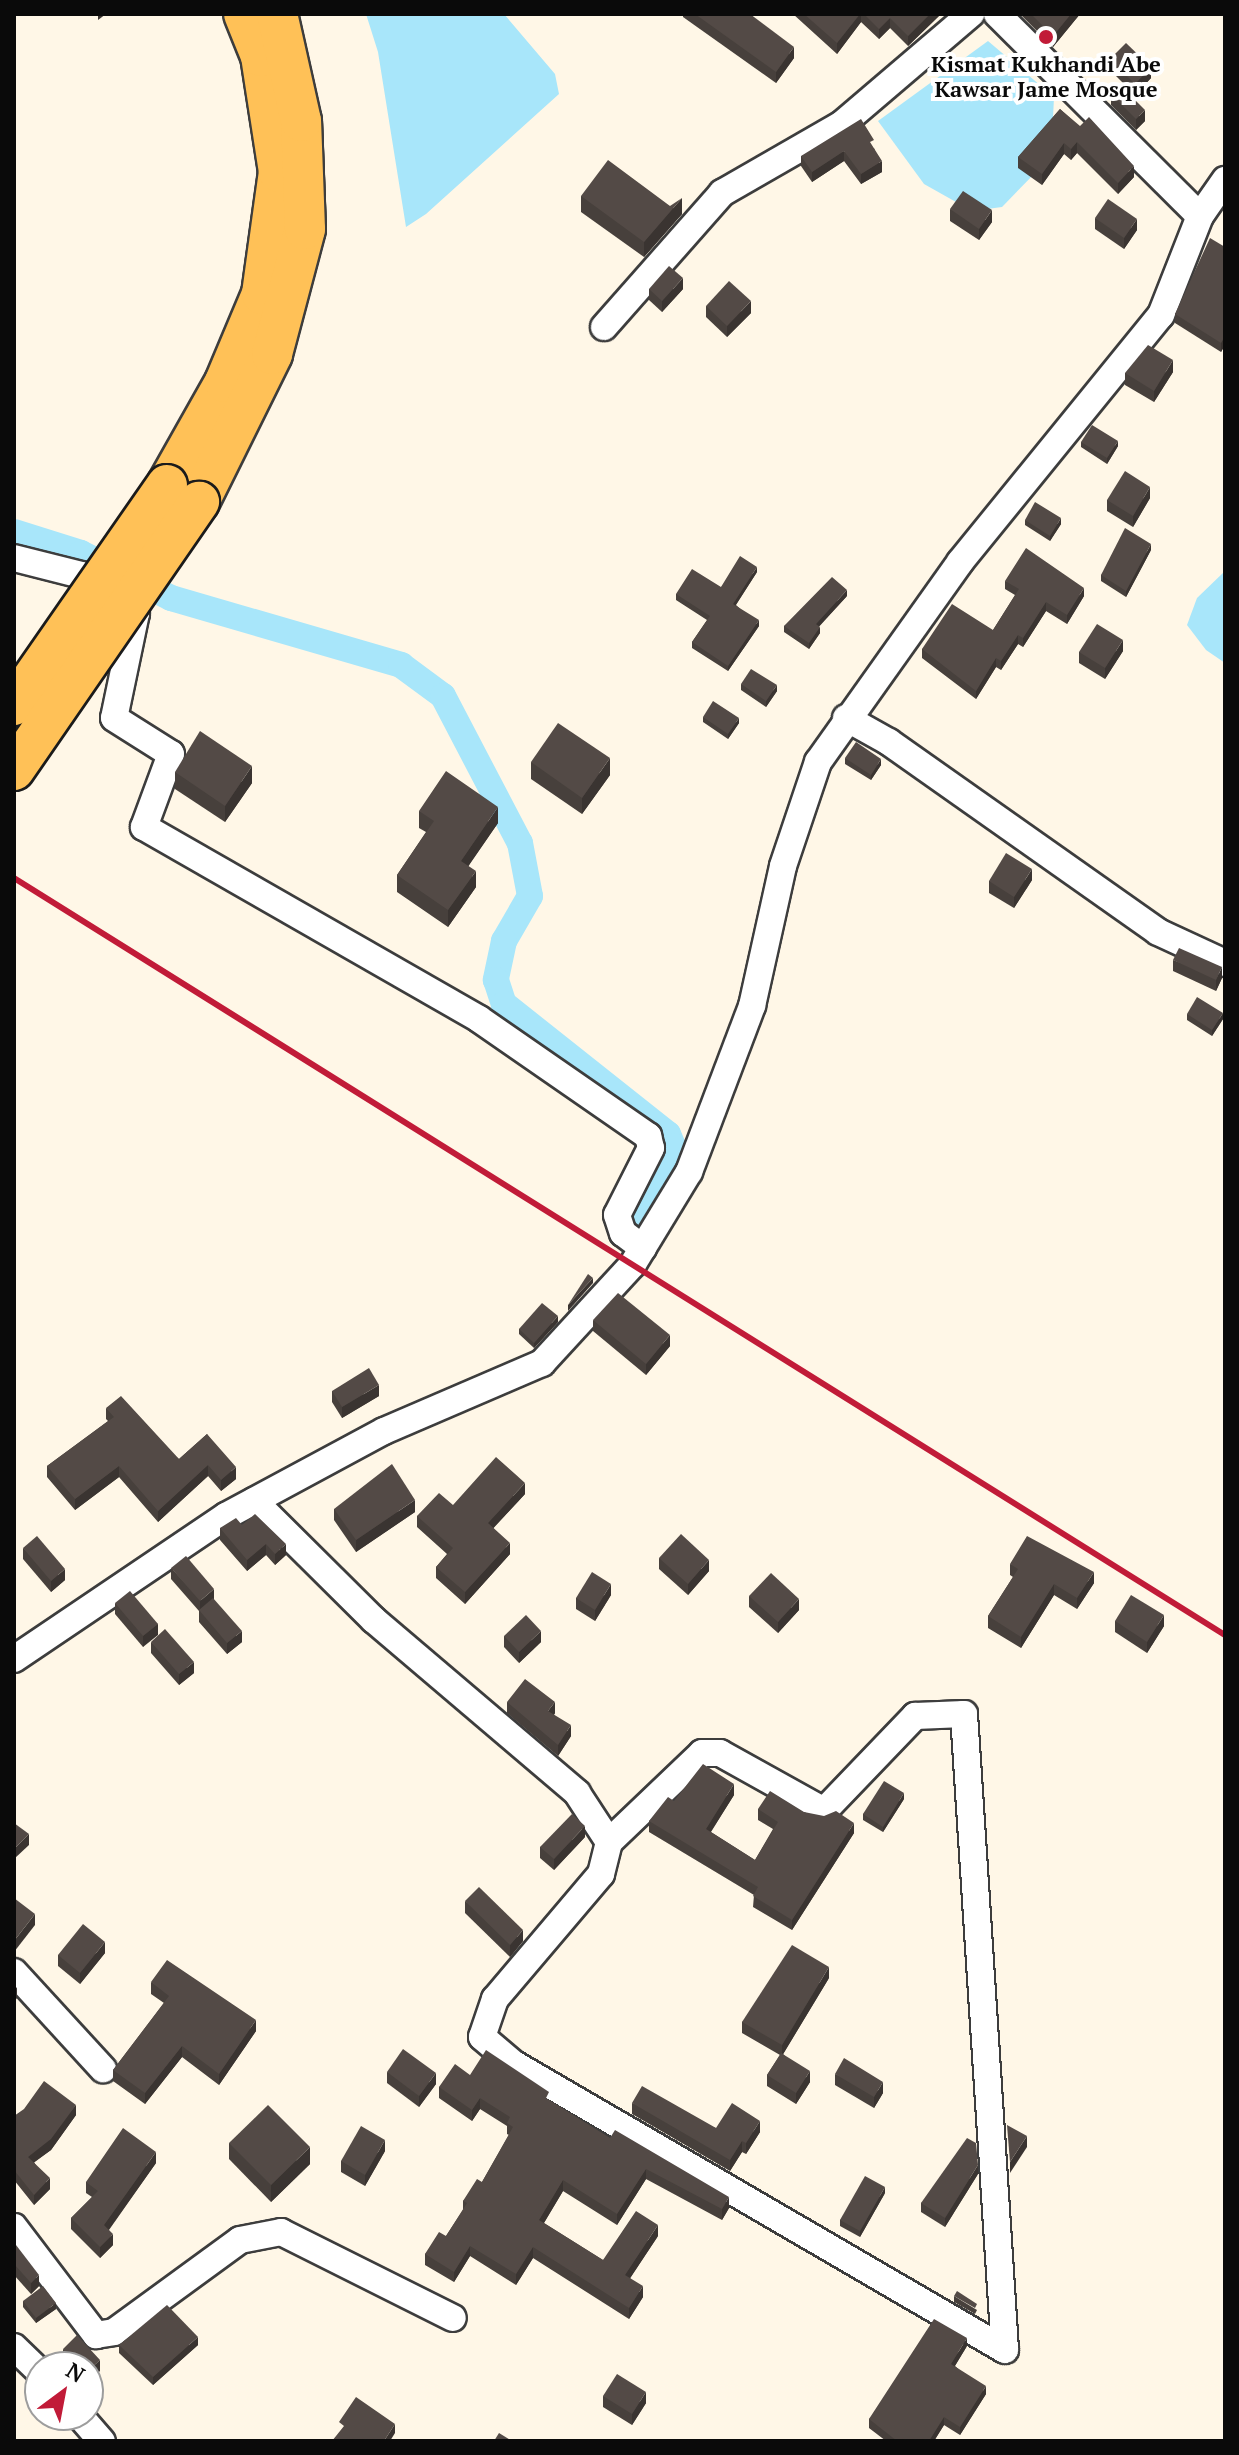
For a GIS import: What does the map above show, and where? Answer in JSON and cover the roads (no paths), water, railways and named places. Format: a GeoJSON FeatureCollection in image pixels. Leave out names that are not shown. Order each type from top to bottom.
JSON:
{"type":"FeatureCollection","features":[{"type":"Feature","properties":{"kind":"main road"},"geometry":{"type":"LineString","coordinates":[[14,705],[183,493],[262,294],[279,172],[261,56],[244,14]]}},
{"type":"Feature","properties":{"kind":"main road"},"geometry":{"type":"LineString","coordinates":[[14,770],[272,354],[305,229],[301,121],[277,14]]}},
{"type":"Feature","properties":{"kind":"street"},"geometry":{"type":"LineString","coordinates":[[604,327],[722,193],[842,124],[971,14]]}},
{"type":"Feature","properties":{"kind":"street"},"geometry":{"type":"LineString","coordinates":[[997,14],[1200,216]]}},
{"type":"Feature","properties":{"kind":"street"},"geometry":{"type":"LineString","coordinates":[[14,1659],[58,1625],[254,1501],[384,1431],[542,1363],[643,1248],[689,1172],[752,1006],[783,866],[818,762],[846,718],[960,562],[1161,315],[1200,216],[1225,180]]}},
{"type":"Feature","properties":{"kind":"street"},"geometry":{"type":"LineString","coordinates":[[14,558],[81,575],[136,613],[114,718],[171,754],[144,827],[479,1019],[648,1136],[651,1148],[617,1215],[623,1233],[643,1248]]}},
{"type":"Feature","properties":{"kind":"street"},"geometry":{"type":"LineString","coordinates":[[846,718],[889,742],[1158,932],[1225,963]]}},
{"type":"Feature","properties":{"kind":"street"},"geometry":{"type":"LineString","coordinates":[[254,1501],[374,1620],[577,1793],[609,1842],[601,1874],[495,1999],[482,2037],[514,2064],[1005,2350],[964,1714],[915,1716],[824,1811],[720,1753],[702,1753],[609,1842]]}},
{"type":"Feature","properties":{"kind":"street"},"geometry":{"type":"LineString","coordinates":[[14,1972],[103,2069]]}},
{"type":"Feature","properties":{"kind":"street"},"geometry":{"type":"LineString","coordinates":[[14,2227],[96,2335],[114,2332],[240,2240],[281,2232],[453,2318]]}},
{"type":"Feature","properties":{"kind":"water"},"geometry":{"type":"Polygon","coordinates":[[[366,14],[504,14],[555,74],[559,94],[426,214],[406,227],[378,52],[366,14]]]}},
{"type":"Feature","properties":{"kind":"water"},"geometry":{"type":"Polygon","coordinates":[[[988,41],[1054,97],[1053,118],[1038,170],[1002,207],[972,211],[924,184],[878,121],[988,41]]]}},
{"type":"Feature","properties":{"kind":"water"},"geometry":{"type":"Polygon","coordinates":[[[1225,571],[1225,663],[1206,650],[1187,625],[1197,598],[1225,571]]]}},
{"type":"Feature","properties":{"kind":"waterway"},"geometry":{"type":"LineString","coordinates":[[14,532],[81,553],[171,598],[401,665],[443,696],[520,843],[530,896],[504,941],[496,980],[504,1004],[668,1134],[673,1146],[639,1222]]}},
{"type":"Feature","properties":{"kind":"railway"},"geometry":{"type":"LineString","coordinates":[[14,878],[1225,1635]]}},
{"type":"Feature","properties":{"kind":"place","name":"Kismat Kukhandi Abe Kawsar Jame Mosque"},"geometry":{"type":"Point","coordinates":[1046,37]}}]}
